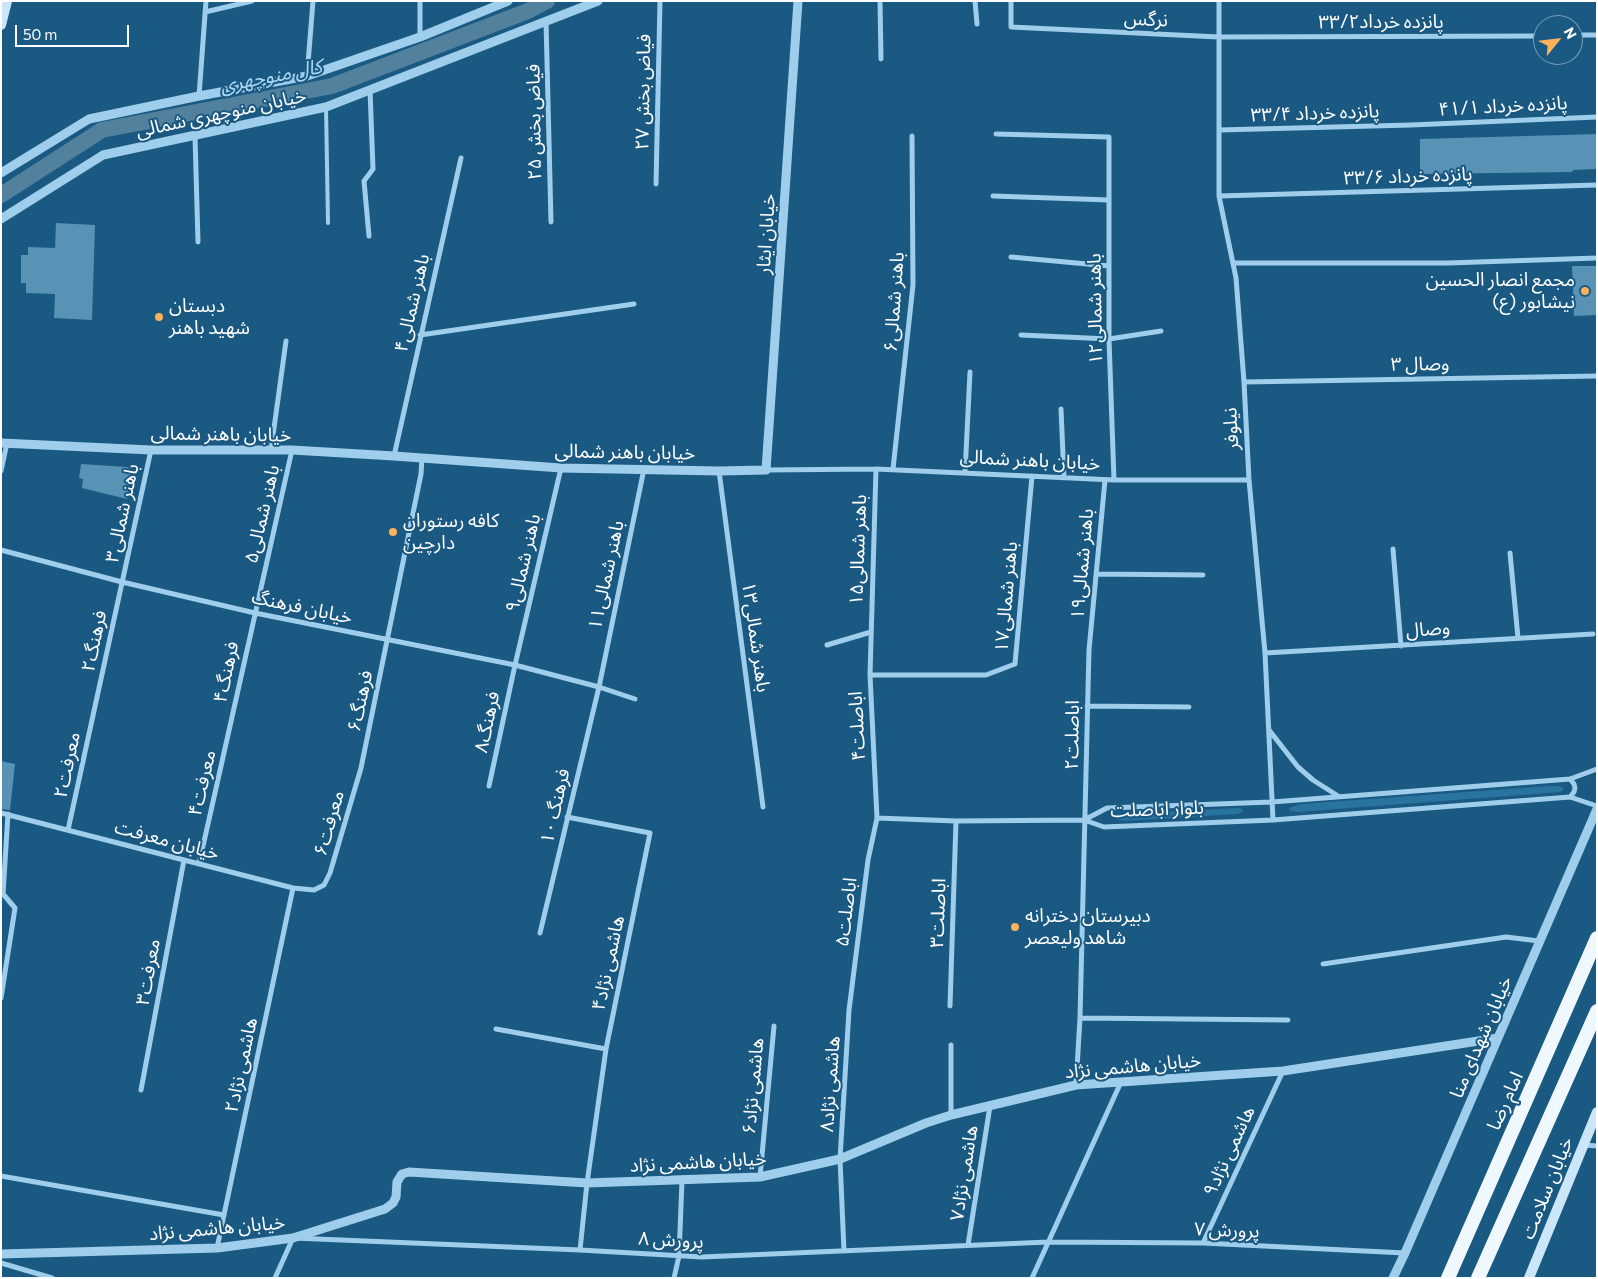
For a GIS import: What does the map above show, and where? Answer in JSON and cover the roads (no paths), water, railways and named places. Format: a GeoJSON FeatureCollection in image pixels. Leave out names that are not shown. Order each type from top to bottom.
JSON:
{"type":"FeatureCollection","features":[{"type":"Feature","properties":{"kind":"highway","name":"امام رضا"},"geometry":{"type":"LineString","coordinates":[[1448,1278],[1597,938]]}},
{"type":"Feature","properties":{"kind":"highway"},"geometry":{"type":"LineString","coordinates":[[1478,1278],[1597,1011]]}},
{"type":"Feature","properties":{"kind":"main road"},"geometry":{"type":"LineString","coordinates":[[1,25],[7,1]]}},
{"type":"Feature","properties":{"kind":"main road","name":"خیابان سلامت"},"geometry":{"type":"LineString","coordinates":[[1529,1278],[1597,1112]]}},
{"type":"Feature","properties":{"kind":"street"},"geometry":{"type":"LineString","coordinates":[[199,96],[206,1]]}},
{"type":"Feature","properties":{"kind":"street"},"geometry":{"type":"LineString","coordinates":[[205,12],[252,1]]}},
{"type":"Feature","properties":{"kind":"street"},"geometry":{"type":"LineString","coordinates":[[307,76],[313,1]]}},
{"type":"Feature","properties":{"kind":"street"},"geometry":{"type":"LineString","coordinates":[[420,1],[420,37]]}},
{"type":"Feature","properties":{"kind":"street","name":"خیابان منوچهری شمالی"},"geometry":{"type":"LineString","coordinates":[[1,173],[89,119],[307,76],[420,37],[508,1]]}},
{"type":"Feature","properties":{"kind":"street","name":"خیابان منوچهری شمالی"},"geometry":{"type":"LineString","coordinates":[[1,219],[103,155],[326,107],[598,1]]}},
{"type":"Feature","properties":{"kind":"street","name":"فیاض بخش ۲۷"},"geometry":{"type":"LineString","coordinates":[[656,184],[660,1]]}},
{"type":"Feature","properties":{"kind":"street","name":"خیابان ایثار"},"geometry":{"type":"LineString","coordinates":[[766,470],[798,1]]}},
{"type":"Feature","properties":{"kind":"street"},"geometry":{"type":"LineString","coordinates":[[880,1],[881,59]]}},
{"type":"Feature","properties":{"kind":"street"},"geometry":{"type":"LineString","coordinates":[[975,1],[976,24]]}},
{"type":"Feature","properties":{"kind":"street","name":"نرگس"},"geometry":{"type":"LineString","coordinates":[[1011,1],[1011,27],[1219,37]]}},
{"type":"Feature","properties":{"kind":"street","name":"نیلوفر"},"geometry":{"type":"LineString","coordinates":[[1219,1],[1219,196],[1236,278],[1249,480],[1265,653],[1272,820]]}},
{"type":"Feature","properties":{"kind":"street","name":"فیاض بخش ۲۵"},"geometry":{"type":"LineString","coordinates":[[546,21],[551,222]]}},
{"type":"Feature","properties":{"kind":"street"},"geometry":{"type":"LineString","coordinates":[[1583,35],[1597,35]]}},
{"type":"Feature","properties":{"kind":"street","name":"پانزده خرداد۳۳/۲"},"geometry":{"type":"LineString","coordinates":[[1219,37],[1533,36]]}},
{"type":"Feature","properties":{"kind":"street"},"geometry":{"type":"LineString","coordinates":[[369,236],[364,181],[373,169],[370,90]]}},
{"type":"Feature","properties":{"kind":"street","name":"پانزده خرداد ۴۱/۱"},"geometry":{"type":"LineString","coordinates":[[1411,125],[1597,116]]}},
{"type":"Feature","properties":{"kind":"street","name":"پانزده خرداد ۳۳/۴"},"geometry":{"type":"LineString","coordinates":[[1219,130],[1411,125]]}},
{"type":"Feature","properties":{"kind":"street","name":"باهنر شمالی۱۲"},"geometry":{"type":"LineString","coordinates":[[996,134],[1109,137],[1110,339],[1114,480]]}},
{"type":"Feature","properties":{"kind":"street"},"geometry":{"type":"LineString","coordinates":[[195,136],[198,242]]}},
{"type":"Feature","properties":{"kind":"street","name":"باهنر شمالی۶"},"geometry":{"type":"LineString","coordinates":[[893,469],[914,286],[912,136]]}},
{"type":"Feature","properties":{"kind":"street","name":"باهنر شمالی۴"},"geometry":{"type":"LineString","coordinates":[[394,456],[461,158]]}},
{"type":"Feature","properties":{"kind":"street","name":"پانزده خرداد ۳۳/۶"},"geometry":{"type":"LineString","coordinates":[[1219,196],[1597,185]]}},
{"type":"Feature","properties":{"kind":"street"},"geometry":{"type":"LineString","coordinates":[[993,196],[1109,200]]}},
{"type":"Feature","properties":{"kind":"street"},"geometry":{"type":"LineString","coordinates":[[1011,257],[1109,266]]}},
{"type":"Feature","properties":{"kind":"street"},"geometry":{"type":"LineString","coordinates":[[1233,263],[1448,263],[1597,258]]}},
{"type":"Feature","properties":{"kind":"street"},"geometry":{"type":"LineString","coordinates":[[420,336],[634,304]]}},
{"type":"Feature","properties":{"kind":"street"},"geometry":{"type":"LineString","coordinates":[[1021,334],[1110,339],[1161,331]]}},
{"type":"Feature","properties":{"kind":"street"},"geometry":{"type":"LineString","coordinates":[[271,450],[286,342]]}},
{"type":"Feature","properties":{"kind":"street"},"geometry":{"type":"LineString","coordinates":[[965,473],[970,372]]}},
{"type":"Feature","properties":{"kind":"street","name":"وصال ۳"},"geometry":{"type":"LineString","coordinates":[[1244,382],[1597,376]]}},
{"type":"Feature","properties":{"kind":"street"},"geometry":{"type":"LineString","coordinates":[[1061,409],[1064,478]]}},
{"type":"Feature","properties":{"kind":"street"},"geometry":{"type":"LineString","coordinates":[[1,471],[4,443]]}},
{"type":"Feature","properties":{"kind":"street","name":"خیابان باهنر شمالی"},"geometry":{"type":"LineString","coordinates":[[4,443],[151,450],[292,450],[561,468],[719,471],[893,469],[1105,480],[1249,480]]}},
{"type":"Feature","properties":{"kind":"street","name":"باهنر شمالی۳"},"geometry":{"type":"LineString","coordinates":[[122,582],[151,450]]}},
{"type":"Feature","properties":{"kind":"street","name":"باهنر شمالی۵"},"geometry":{"type":"LineString","coordinates":[[255,613],[292,450]]}},
{"type":"Feature","properties":{"kind":"street","name":"فرهنگ۶"},"geometry":{"type":"LineString","coordinates":[[361,768],[421,474],[422,458]]}},
{"type":"Feature","properties":{"kind":"street","name":"باهنر شمالی۹"},"geometry":{"type":"LineString","coordinates":[[515,665],[561,468]]}},
{"type":"Feature","properties":{"kind":"street","name":"باهنر شمالی۱۱"},"geometry":{"type":"LineString","coordinates":[[599,687],[644,469]]}},
{"type":"Feature","properties":{"kind":"street","name":"باهنر شمالی۱۵"},"geometry":{"type":"LineString","coordinates":[[871,632],[876,469]]}},
{"type":"Feature","properties":{"kind":"street","name":"باهنر شمالی۱۳"},"geometry":{"type":"LineString","coordinates":[[719,471],[764,807]]}},
{"type":"Feature","properties":{"kind":"street","name":"باهنر شمالی۱۷"},"geometry":{"type":"LineString","coordinates":[[870,674],[986,675],[1015,664],[1032,476]]}},
{"type":"Feature","properties":{"kind":"street","name":"باهنر شمالی۱۹"},"geometry":{"type":"LineString","coordinates":[[1089,650],[1105,480]]}},
{"type":"Feature","properties":{"kind":"street"},"geometry":{"type":"LineString","coordinates":[[1393,549],[1401,646]]}},
{"type":"Feature","properties":{"kind":"street","name":"خیابان فرهنگ"},"geometry":{"type":"LineString","coordinates":[[1,550],[122,582],[255,613],[515,665],[599,687],[635,699]]}},
{"type":"Feature","properties":{"kind":"street"},"geometry":{"type":"LineString","coordinates":[[1510,552],[1518,638]]}},
{"type":"Feature","properties":{"kind":"street"},"geometry":{"type":"LineString","coordinates":[[1096,574],[1203,575]]}},
{"type":"Feature","properties":{"kind":"street","name":"فرهنگ۲"},"geometry":{"type":"LineString","coordinates":[[95,706],[122,582]]}},
{"type":"Feature","properties":{"kind":"street","name":"فرهنگ۴"},"geometry":{"type":"LineString","coordinates":[[227,738],[255,613]]}},
{"type":"Feature","properties":{"kind":"street"},"geometry":{"type":"LineString","coordinates":[[827,645],[871,632]]}},
{"type":"Feature","properties":{"kind":"street","name":"اباصلت۴"},"geometry":{"type":"LineString","coordinates":[[871,632],[870,674],[877,818]]}},
{"type":"Feature","properties":{"kind":"street","name":"وصال"},"geometry":{"type":"LineString","coordinates":[[1265,653],[1593,634]]}},
{"type":"Feature","properties":{"kind":"street","name":"اباصلت۲"},"geometry":{"type":"LineString","coordinates":[[1076,1085],[1080,1018],[1089,650]]}},
{"type":"Feature","properties":{"kind":"street","name":"فرهنگ۸"},"geometry":{"type":"LineString","coordinates":[[489,786],[515,665]]}},
{"type":"Feature","properties":{"kind":"street","name":"فرهنگ ۱۰"},"geometry":{"type":"LineString","coordinates":[[540,933],[599,687]]}},
{"type":"Feature","properties":{"kind":"street","name":"معرفت۲"},"geometry":{"type":"LineString","coordinates":[[68,830],[95,706]]}},
{"type":"Feature","properties":{"kind":"street"},"geometry":{"type":"LineString","coordinates":[[1087,706],[1189,707]]}},
{"type":"Feature","properties":{"kind":"street"},"geometry":{"type":"LineString","coordinates":[[1269,729],[1298,767],[1338,797]]}},
{"type":"Feature","properties":{"kind":"street","name":"معرفت۴"},"geometry":{"type":"LineString","coordinates":[[199,864],[227,738]]}},
{"type":"Feature","properties":{"kind":"street","name":"معرفت۶"},"geometry":{"type":"LineString","coordinates":[[324,885],[330,873],[361,768]]}},
{"type":"Feature","properties":{"kind":"street","name":"بلوار اباصلت"},"geometry":{"type":"LineString","coordinates":[[1084,820],[1107,808],[1272,802],[1570,779],[1597,769]]}},
{"type":"Feature","properties":{"kind":"street"},"geometry":{"type":"LineString","coordinates":[[1570,779],[1575,788],[1570,797]]}},
{"type":"Feature","properties":{"kind":"street","name":"بلوار اباصلت"},"geometry":{"type":"LineString","coordinates":[[1084,820],[1104,827],[1272,820],[1570,797],[1597,808]]}},
{"type":"Feature","properties":{"kind":"street","name":"خیابان شهدای منا"},"geometry":{"type":"LineString","coordinates":[[1393,1278],[1597,808]]}},
{"type":"Feature","properties":{"kind":"street","name":"خیابان معرفت"},"geometry":{"type":"LineString","coordinates":[[1,812],[293,888],[314,890],[324,885]]}},
{"type":"Feature","properties":{"kind":"street"},"geometry":{"type":"LineString","coordinates":[[1,998],[15,908],[2,894],[8,814]]}},
{"type":"Feature","properties":{"kind":"street","name":"هاشمی نژاد۴"},"geometry":{"type":"LineString","coordinates":[[567,817],[650,833],[606,1049],[587,1183],[580,1250]]}},
{"type":"Feature","properties":{"kind":"street"},"geometry":{"type":"LineString","coordinates":[[877,818],[956,821],[1084,820]]}},
{"type":"Feature","properties":{"kind":"street","name":"اباصلت۵"},"geometry":{"type":"LineString","coordinates":[[849,1010],[868,860],[877,818]]}},
{"type":"Feature","properties":{"kind":"street","name":"اباصلت۳"},"geometry":{"type":"LineString","coordinates":[[950,1006],[956,821]]}},
{"type":"Feature","properties":{"kind":"street","name":"معرفت۳"},"geometry":{"type":"LineString","coordinates":[[141,1090],[184,860]]}},
{"type":"Feature","properties":{"kind":"street","name":"هاشمی نژاد۲"},"geometry":{"type":"LineString","coordinates":[[217,1248],[293,888]]}},
{"type":"Feature","properties":{"kind":"street"},"geometry":{"type":"LineString","coordinates":[[1323,964],[1506,937],[1539,942]]}},
{"type":"Feature","properties":{"kind":"street","name":"هاشمی نژاد۸"},"geometry":{"type":"LineString","coordinates":[[844,1251],[840,1159],[849,1010]]}},
{"type":"Feature","properties":{"kind":"street"},"geometry":{"type":"LineString","coordinates":[[1080,1018],[1288,1020]]}},
{"type":"Feature","properties":{"kind":"street","name":"هاشمی نژاد۶"},"geometry":{"type":"LineString","coordinates":[[760,1177],[774,1026]]}},
{"type":"Feature","properties":{"kind":"street"},"geometry":{"type":"LineString","coordinates":[[496,1029],[606,1049]]}},
{"type":"Feature","properties":{"kind":"street","name":"خیابان هاشمی نژاد"},"geometry":{"type":"LineString","coordinates":[[1,1254],[217,1248],[293,1238],[385,1209],[392,1204],[396,1197],[397,1182],[402,1174],[409,1172],[587,1183],[760,1177],[840,1159],[926,1123],[951,1115],[1076,1085],[1283,1071],[1498,1038]]}},
{"type":"Feature","properties":{"kind":"street"},"geometry":{"type":"LineString","coordinates":[[951,1044],[951,1115]]}},
{"type":"Feature","properties":{"kind":"street","name":"هاشمی نژاد۹"},"geometry":{"type":"LineString","coordinates":[[1203,1243],[1283,1071]]}},
{"type":"Feature","properties":{"kind":"street"},"geometry":{"type":"LineString","coordinates":[[1032,1278],[1121,1082]]}},
{"type":"Feature","properties":{"kind":"street","name":"هاشمی نژاد۷"},"geometry":{"type":"LineString","coordinates":[[968,1245],[990,1106]]}},
{"type":"Feature","properties":{"kind":"street"},"geometry":{"type":"LineString","coordinates":[[1583,1145],[1597,1146]]}},
{"type":"Feature","properties":{"kind":"street"},"geometry":{"type":"LineString","coordinates":[[1,1176],[224,1215]]}},
{"type":"Feature","properties":{"kind":"street"},"geometry":{"type":"LineString","coordinates":[[674,1278],[679,1256],[682,1180]]}},
{"type":"Feature","properties":{"kind":"street"},"geometry":{"type":"LineString","coordinates":[[275,1278],[293,1238]]}},
{"type":"Feature","properties":{"kind":"street","name":"پرورش ۸"},"geometry":{"type":"LineString","coordinates":[[293,1238],[702,1257],[1048,1242]]}},
{"type":"Feature","properties":{"kind":"street","name":"پرورش ۷"},"geometry":{"type":"LineString","coordinates":[[1048,1242],[1203,1243],[1405,1253]]}},
{"type":"Feature","properties":{"kind":"street"},"geometry":{"type":"LineString","coordinates":[[1,1263],[52,1278]]}},
{"type":"Feature","properties":{"kind":"lane"},"geometry":{"type":"LineString","coordinates":[[326,107],[328,223]]}},
{"type":"Feature","properties":{"kind":"waterway","name":"کال منوچهری"},"geometry":{"type":"LineString","coordinates":[[1,195],[102,130],[332,86],[528,11],[547,1]]}},
{"type":"Feature","properties":{"kind":"place","name":"مجمع انصار الحسین (ع) نیشابور"},"geometry":{"type":"Point","coordinates":[1585,291]}},
{"type":"Feature","properties":{"kind":"place","name":"دبستان شهید باهنر"},"geometry":{"type":"Point","coordinates":[159,317]}},
{"type":"Feature","properties":{"kind":"place","name":"کافه رستوران دارچین"},"geometry":{"type":"Point","coordinates":[393,532]}},
{"type":"Feature","properties":{"kind":"place","name":"دبیرستان دخترانه شاهد ولیعصر"},"geometry":{"type":"Point","coordinates":[1015,927]}}]}
